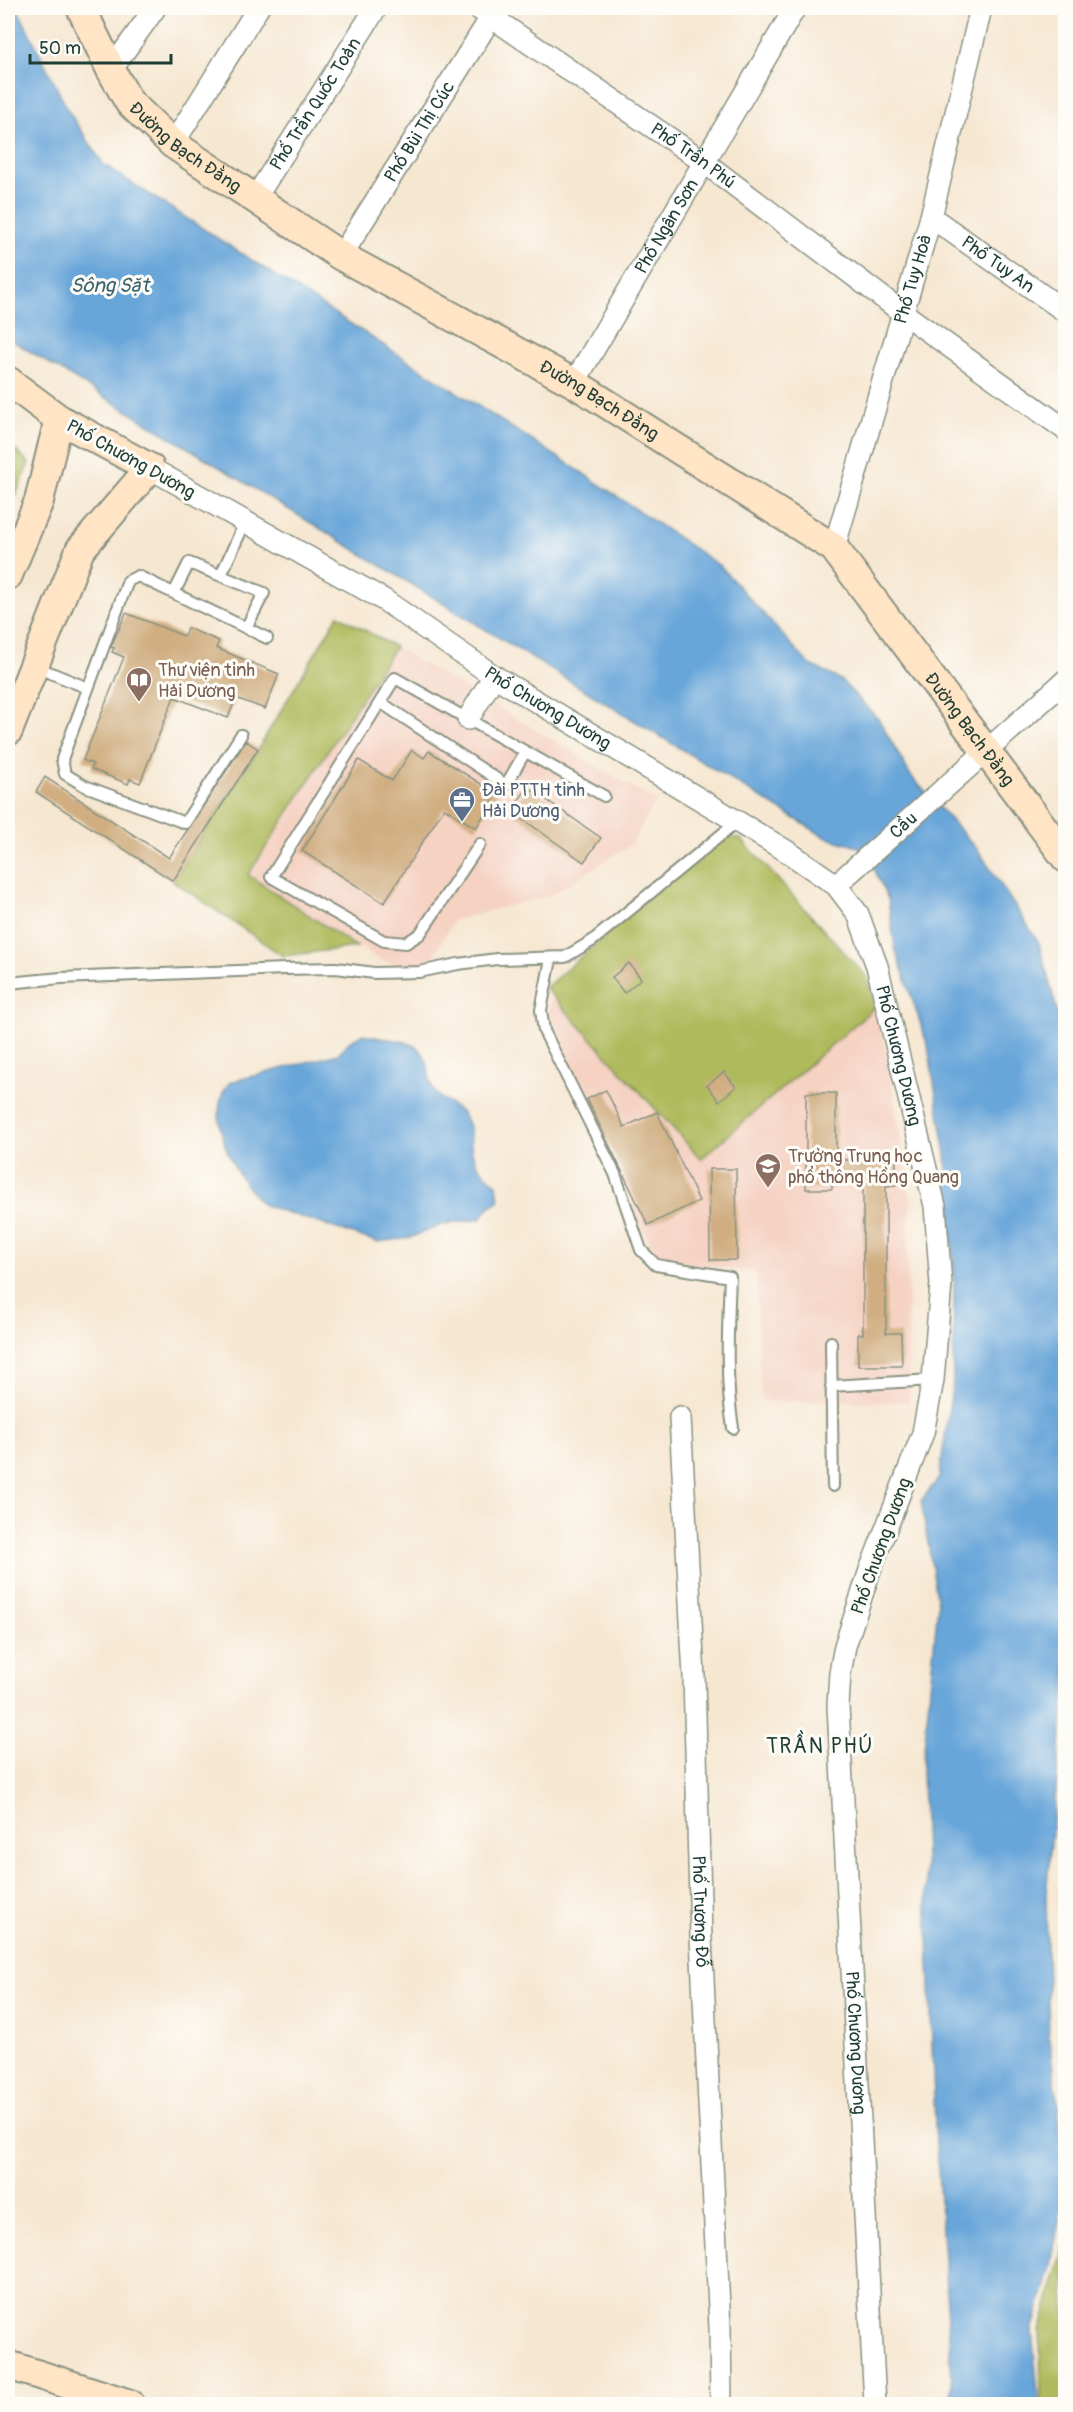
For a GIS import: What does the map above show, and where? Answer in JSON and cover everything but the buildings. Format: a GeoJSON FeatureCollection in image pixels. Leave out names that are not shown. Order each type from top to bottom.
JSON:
{"type":"FeatureCollection","features":[{"type":"Feature","properties":{"kind":"main road","name":"Đường Bạch Đằng"},"geometry":{"type":"LineString","coordinates":[[81,8],[129,102],[173,144],[341,256],[574,383],[834,548],[1065,858]]}},
{"type":"Feature","properties":{"kind":"main road","name":"Phố Chương Dương"},"geometry":{"type":"LineString","coordinates":[[8,381],[59,419],[150,468]]}},
{"type":"Feature","properties":{"kind":"main road"},"geometry":{"type":"LineString","coordinates":[[8,575],[39,501],[59,419]]}},
{"type":"Feature","properties":{"kind":"main road"},"geometry":{"type":"LineString","coordinates":[[8,731],[80,550],[150,468]]}},
{"type":"Feature","properties":{"kind":"main road"},"geometry":{"type":"LineString","coordinates":[[8,2365],[130,2404]]}},
{"type":"Feature","properties":{"kind":"street"},"geometry":{"type":"LineString","coordinates":[[111,70],[155,8]]}},
{"type":"Feature","properties":{"kind":"street"},"geometry":{"type":"LineString","coordinates":[[173,144],[258,8]]}},
{"type":"Feature","properties":{"kind":"street","name":"Phố Trần Quốc Toản"},"geometry":{"type":"LineString","coordinates":[[254,200],[376,8]]}},
{"type":"Feature","properties":{"kind":"street","name":"Phố Ngân Sơn"},"geometry":{"type":"LineString","coordinates":[[574,383],[795,8]]}},
{"type":"Feature","properties":{"kind":"street","name":"Phố Tuy Hoà"},"geometry":{"type":"LineString","coordinates":[[834,548],[931,217],[981,8]]}},
{"type":"Feature","properties":{"kind":"street","name":"Phố Trần Phú"},"geometry":{"type":"LineString","coordinates":[[489,10],[704,162],[903,313],[1065,430]]}},
{"type":"Feature","properties":{"kind":"street","name":"Phố Bùi Thị Cúc"},"geometry":{"type":"LineString","coordinates":[[341,256],[489,10]]}},
{"type":"Feature","properties":{"kind":"street","name":"Phố Tuy An"},"geometry":{"type":"LineString","coordinates":[[931,217],[1065,312]]}},
{"type":"Feature","properties":{"kind":"street","name":"Phố Chương Dương"},"geometry":{"type":"LineString","coordinates":[[150,468],[384,600],[494,676],[738,821],[836,885],[858,914],[877,966],[935,1206],[941,1284],[933,1380],[923,1432],[870,1570],[845,1646],[840,1673],[838,1706],[875,2404]]}},
{"type":"Feature","properties":{"kind":"street"},"geometry":{"type":"LineString","coordinates":[[468,719],[494,676]]}},
{"type":"Feature","properties":{"kind":"street","name":"Cầu"},"geometry":{"type":"LineString","coordinates":[[836,885],[855,871],[1065,680]]}},
{"type":"Feature","properties":{"kind":"street","name":"Phố Trương Đỗ"},"geometry":{"type":"LineString","coordinates":[[680,1417],[694,1677],[701,1938],[720,2328],[721,2404]]}},
{"type":"Feature","properties":{"kind":"lane"},"geometry":{"type":"LineString","coordinates":[[221,575],[245,522]]}},
{"type":"Feature","properties":{"kind":"lane"},"geometry":{"type":"LineString","coordinates":[[174,594],[189,563],[264,593],[246,628]]}},
{"type":"Feature","properties":{"kind":"lane"},"geometry":{"type":"LineString","coordinates":[[241,735],[185,822],[85,786],[65,774],[62,759],[128,581],[138,576],[267,638]]}},
{"type":"Feature","properties":{"kind":"lane"},"geometry":{"type":"LineString","coordinates":[[33,666],[88,688]]}},
{"type":"Feature","properties":{"kind":"lane"},"geometry":{"type":"LineString","coordinates":[[480,844],[420,934],[406,943],[384,941],[271,877],[395,678],[604,796]]}},
{"type":"Feature","properties":{"kind":"lane"},"geometry":{"type":"LineString","coordinates":[[380,702],[506,785],[525,752]]}},
{"type":"Feature","properties":{"kind":"lane"},"geometry":{"type":"LineString","coordinates":[[8,983],[61,978],[285,969],[336,968],[374,974],[419,972],[497,959],[566,957],[592,941],[738,821]]}},
{"type":"Feature","properties":{"kind":"lane"},"geometry":{"type":"LineString","coordinates":[[550,959],[541,1010],[544,1031],[615,1174],[641,1250],[656,1264],[730,1277],[728,1330],[730,1409],[733,1428]]}},
{"type":"Feature","properties":{"kind":"lane"},"geometry":{"type":"LineString","coordinates":[[831,1342],[833,1486]]}},
{"type":"Feature","properties":{"kind":"lane"},"geometry":{"type":"LineString","coordinates":[[831,1386],[933,1380]]}},
{"type":"Feature","properties":{"kind":"shaded area","name":"Đài PTTH tỉnh Hải Dương"},"geometry":{"type":"Polygon","coordinates":[[[395,647],[656,801],[631,845],[551,895],[454,920],[431,960],[418,966],[401,966],[380,960],[247,875],[395,647]]]}},
{"type":"Feature","properties":{"kind":"shaded area","name":"Trường Trung học phổ thông Hồng Quang"},"geometry":{"type":"Polygon","coordinates":[[[552,994],[701,1159],[875,1007],[884,1040],[911,1200],[908,1243],[909,1402],[761,1401],[756,1272],[680,1263],[661,1255],[649,1243],[608,1145],[551,1034],[548,1018],[552,994]]]}},
{"type":"Feature","properties":{"kind":"green space"},"geometry":{"type":"Polygon","coordinates":[[[8,443],[29,463],[8,514],[8,443]]]}},
{"type":"Feature","properties":{"kind":"green space"},"geometry":{"type":"Polygon","coordinates":[[[338,615],[395,647],[248,875],[357,947],[283,956],[173,881],[258,749],[338,615]]]}},
{"type":"Feature","properties":{"kind":"green space"},"geometry":{"type":"Polygon","coordinates":[[[720,835],[741,839],[867,977],[875,1007],[701,1159],[545,988],[720,835]]]}},
{"type":"Feature","properties":{"kind":"green space"},"geometry":{"type":"Polygon","coordinates":[[[1065,2242],[1065,2404],[1041,2404],[1040,2331],[1065,2242]]]}},
{"type":"Feature","properties":{"kind":"water","name":"Sông Sặt"},"geometry":{"type":"Polygon","coordinates":[[[8,8],[17,8],[69,112],[104,165],[584,474],[720,566],[809,664],[841,680],[879,720],[911,776],[978,850],[1039,943],[1066,1044],[1066,1683],[1046,1895],[1049,2039],[1059,2111],[1064,2193],[1050,2271],[1032,2331],[1039,2404],[951,2404],[952,2380],[935,2126],[922,1771],[938,1604],[921,1501],[939,1478],[953,1381],[954,1274],[946,1155],[928,1046],[895,948],[888,899],[865,849],[825,837],[8,338],[8,8]]]}},
{"type":"Feature","properties":{"kind":"water"},"geometry":{"type":"Polygon","coordinates":[[[363,1034],[401,1041],[419,1049],[426,1060],[433,1089],[464,1116],[470,1130],[471,1147],[476,1162],[497,1184],[499,1201],[489,1207],[480,1219],[444,1224],[409,1238],[377,1242],[264,1205],[243,1180],[233,1164],[221,1128],[219,1111],[222,1095],[230,1082],[338,1054],[349,1042],[363,1034]]]}},
{"type":"Feature","properties":{"kind":"place","name":"Thư viện tỉnh Hải Dương"},"geometry":{"type":"Point","coordinates":[139,703]}},
{"type":"Feature","properties":{"kind":"place","name":"Đài PTTH tỉnh Hải Dương"},"geometry":{"type":"Point","coordinates":[462,823]}},
{"type":"Feature","properties":{"kind":"place","name":"Trường Trung học phổ thông Hồng Quang"},"geometry":{"type":"Point","coordinates":[768,1189]}},
{"type":"Feature","properties":{"kind":"district","name":"TRẦN PHÚ"},"geometry":{"type":"Point","coordinates":[820,1746]}}]}
